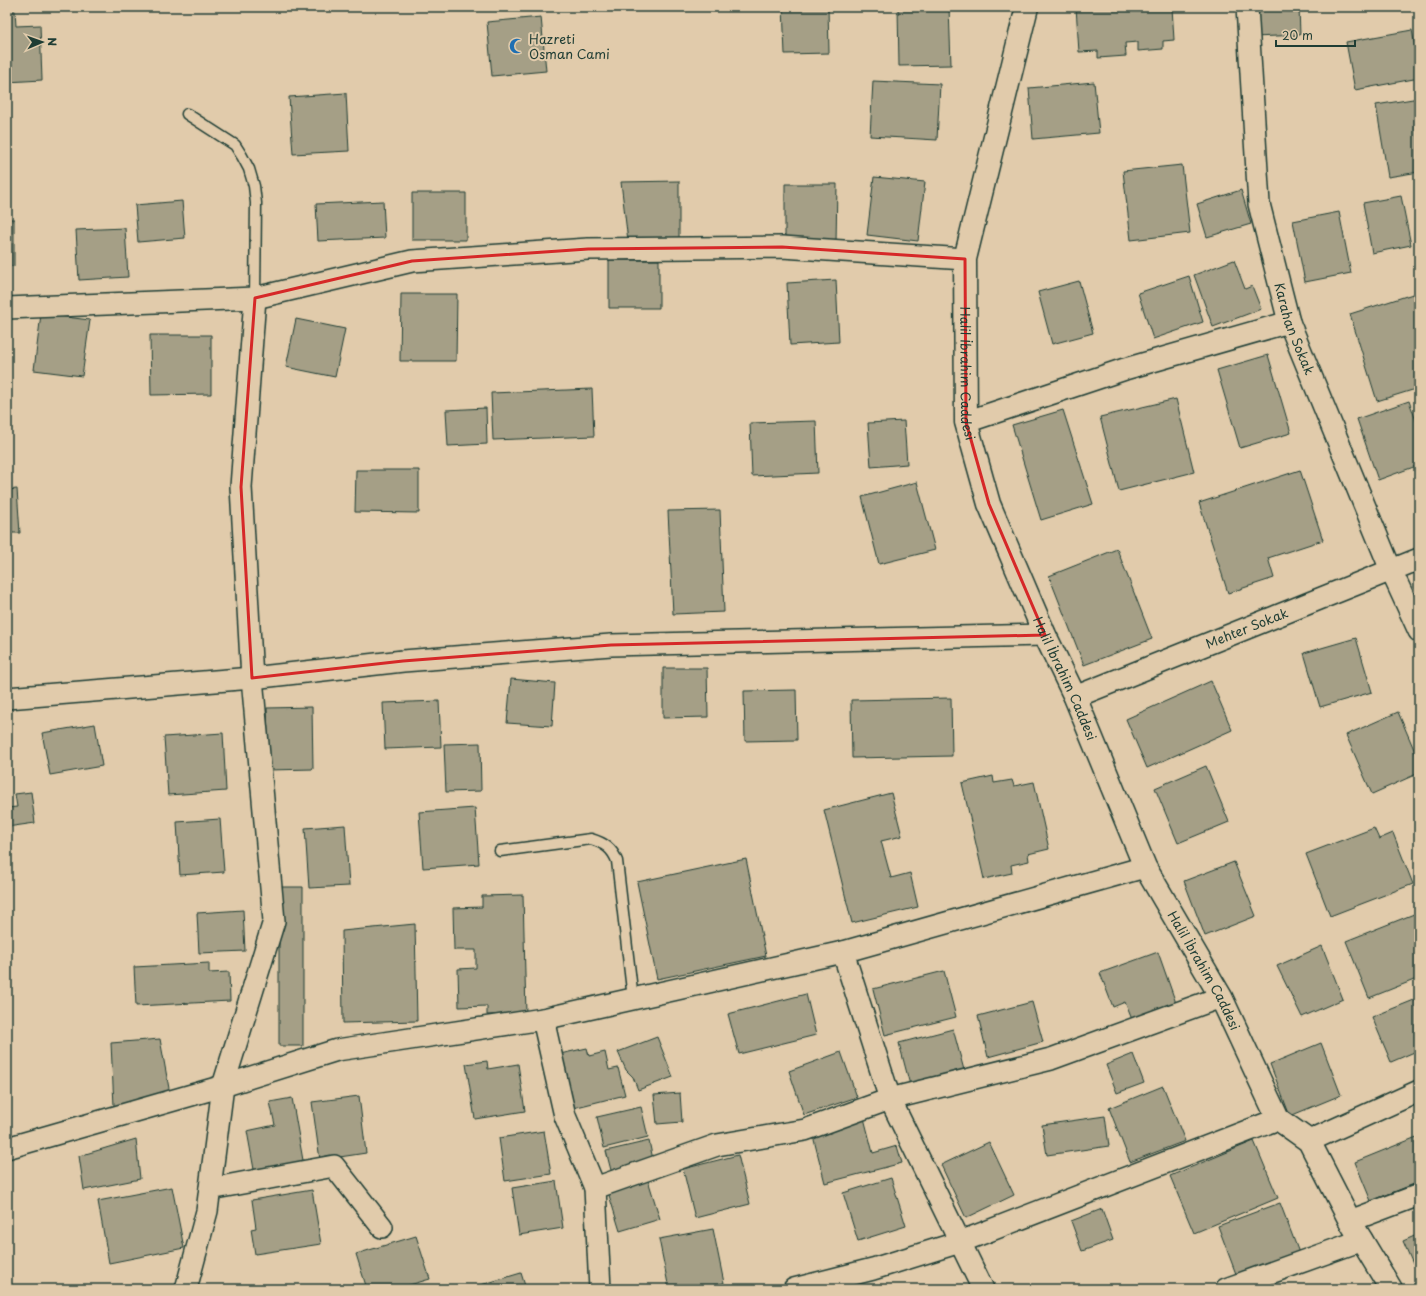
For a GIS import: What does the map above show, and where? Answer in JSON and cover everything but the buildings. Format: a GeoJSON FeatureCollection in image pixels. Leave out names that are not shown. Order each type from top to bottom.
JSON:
{"type":"FeatureCollection","features":[{"type":"Feature","properties":{"kind":"street","name":"Halil İbrahim Caddesi"},"geometry":{"type":"LineString","coordinates":[[1027,7],[965,259],[966,422],[989,504],[1045,635],[1075,697],[1145,867],[1221,996],[1278,1119],[1309,1141],[1350,1221],[1390,1289]]}},
{"type":"Feature","properties":{"kind":"street","name":"Karahan Sokak"},"geometry":{"type":"LineString","coordinates":[[1247,7],[1259,204],[1289,322],[1391,570],[1419,631]]}},
{"type":"Feature","properties":{"kind":"street"},"geometry":{"type":"LineString","coordinates":[[7,308],[255,298],[412,261],[588,249],[782,247],[965,259]]}},
{"type":"Feature","properties":{"kind":"street"},"geometry":{"type":"LineString","coordinates":[[186,1289],[207,1211],[223,1086],[274,921],[252,678],[241,488],[255,298]]}},
{"type":"Feature","properties":{"kind":"street"},"geometry":{"type":"LineString","coordinates":[[966,422],[1125,369],[1289,322]]}},
{"type":"Feature","properties":{"kind":"street","name":"Mehter Sokak"},"geometry":{"type":"LineString","coordinates":[[1075,697],[1419,559]]}},
{"type":"Feature","properties":{"kind":"street"},"geometry":{"type":"LineString","coordinates":[[7,698],[252,678],[403,661],[611,645],[1045,635]]}},
{"type":"Feature","properties":{"kind":"street"},"geometry":{"type":"LineString","coordinates":[[7,1148],[223,1086],[338,1050],[542,1019],[843,952],[1145,867]]}},
{"type":"Feature","properties":{"kind":"street"},"geometry":{"type":"LineString","coordinates":[[843,952],[890,1099],[983,1289]]}},
{"type":"Feature","properties":{"kind":"street"},"geometry":{"type":"LineString","coordinates":[[595,1188],[717,1145],[805,1130],[890,1099],[1052,1059],[1221,996]]}},
{"type":"Feature","properties":{"kind":"street"},"geometry":{"type":"LineString","coordinates":[[542,1019],[565,1116],[595,1188],[600,1289]]}},
{"type":"Feature","properties":{"kind":"street"},"geometry":{"type":"LineString","coordinates":[[1309,1141],[1419,1091]]}},
{"type":"Feature","properties":{"kind":"street"},"geometry":{"type":"LineString","coordinates":[[794,1289],[873,1269],[960,1242],[1278,1119]]}},
{"type":"Feature","properties":{"kind":"street"},"geometry":{"type":"LineString","coordinates":[[210,1189],[334,1166],[382,1227]]}},
{"type":"Feature","properties":{"kind":"street"},"geometry":{"type":"LineString","coordinates":[[1350,1221],[1419,1196]]}},
{"type":"Feature","properties":{"kind":"street"},"geometry":{"type":"LineString","coordinates":[[1226,1289],[1362,1240]]}},
{"type":"Feature","properties":{"kind":"lane"},"geometry":{"type":"LineString","coordinates":[[187,114],[235,145],[249,169],[254,186],[256,203],[255,298]]}},
{"type":"Feature","properties":{"kind":"lane"},"geometry":{"type":"LineString","coordinates":[[500,851],[591,839],[601,842],[610,848],[614,854],[618,868],[633,999]]}},
{"type":"Feature","properties":{"kind":"highlighted area"},"geometry":{"type":"Polygon","coordinates":[[[782,247],[965,259],[966,422],[989,504],[1045,635],[611,645],[403,661],[252,678],[241,487],[255,298],[412,261],[588,249],[782,247]]]}},
{"type":"Feature","properties":{"kind":"place","name":"Hazreti Osman Cami"},"geometry":{"type":"Point","coordinates":[517,46]}}]}
